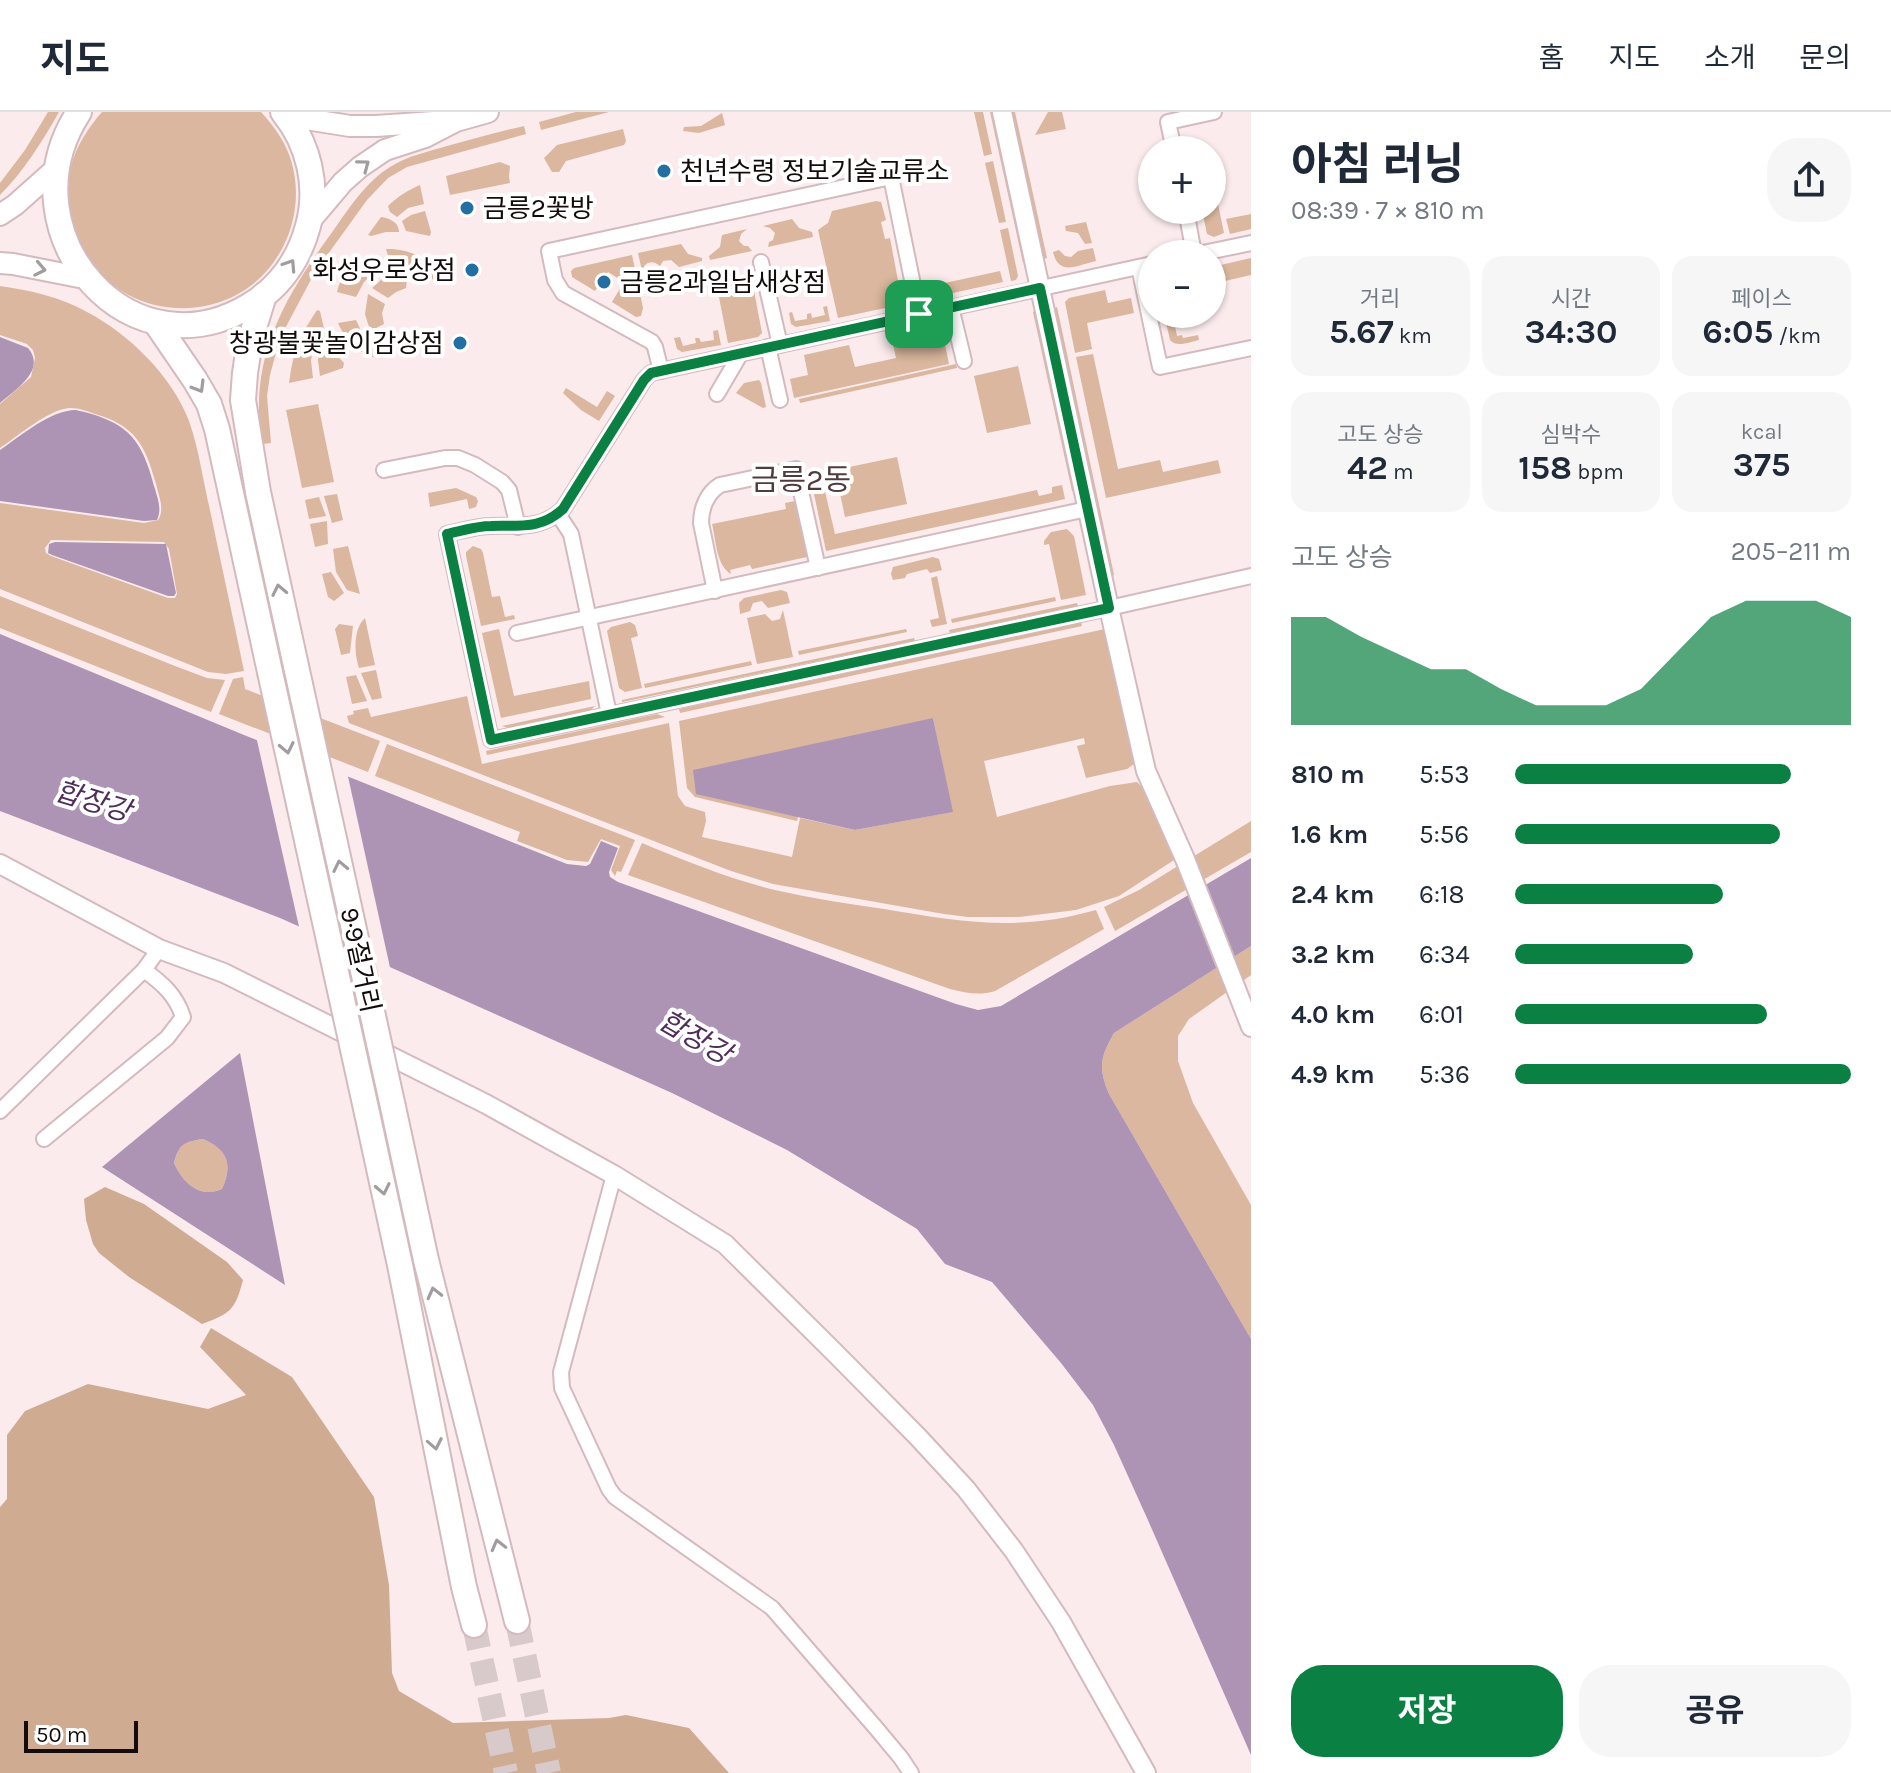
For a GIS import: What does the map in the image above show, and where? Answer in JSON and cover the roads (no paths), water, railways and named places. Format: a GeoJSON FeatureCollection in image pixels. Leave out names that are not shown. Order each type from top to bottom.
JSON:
{"type":"FeatureCollection","features":[{"type":"Feature","properties":{"kind":"highway"},"geometry":{"type":"LineString","coordinates":[[79,112],[60,142],[51,173],[50,210],[64,254],[79,277],[106,302],[156,323],[194,324],[232,315],[264,295],[293,262],[306,235],[312,205],[311,174],[302,144],[285,114]]}},
{"type":"Feature","properties":{"kind":"highway","name":"9·9절거리"},"geometry":{"type":"LineString","coordinates":[[264,295],[250,341],[243,400],[258,492],[429,1275],[517,1621]]}},
{"type":"Feature","properties":{"kind":"highway","name":"9·9절거리"},"geometry":{"type":"LineString","coordinates":[[156,323],[195,380],[213,416],[367,1113],[474,1625]]}},
{"type":"Feature","properties":{"kind":"main road"},"geometry":{"type":"LineString","coordinates":[[310,221],[343,182],[385,150],[425,137],[456,121],[488,112]]}},
{"type":"Feature","properties":{"kind":"main road"},"geometry":{"type":"LineString","coordinates":[[285,114],[350,126],[456,121]]}},
{"type":"Feature","properties":{"kind":"main road"},"geometry":{"type":"LineString","coordinates":[[0,215],[51,173]]}},
{"type":"Feature","properties":{"kind":"main road"},"geometry":{"type":"LineString","coordinates":[[0,263],[79,277]]}},
{"type":"Feature","properties":{"kind":"street"},"geometry":{"type":"LineString","coordinates":[[1002,112],[1146,771],[1185,859],[1251,1027]]}},
{"type":"Feature","properties":{"kind":"street"},"geometry":{"type":"LineString","coordinates":[[1171,136],[1168,122],[1214,112]]}},
{"type":"Feature","properties":{"kind":"street"},"geometry":{"type":"LineString","coordinates":[[661,371],[652,342],[563,293],[555,280],[549,251],[891,177],[919,314]]}},
{"type":"Feature","properties":{"kind":"street"},"geometry":{"type":"LineString","coordinates":[[1226,248],[1251,243]]}},
{"type":"Feature","properties":{"kind":"street"},"geometry":{"type":"LineString","coordinates":[[761,262],[780,400]]}},
{"type":"Feature","properties":{"kind":"street"},"geometry":{"type":"LineString","coordinates":[[1138,267],[651,373],[563,509],[554,518],[518,527],[489,526],[447,534],[491,740],[1251,576]]}},
{"type":"Feature","properties":{"kind":"street"},"geometry":{"type":"LineString","coordinates":[[951,307],[964,361]]}},
{"type":"Feature","properties":{"kind":"street"},"geometry":{"type":"LineString","coordinates":[[1155,328],[1160,367],[1251,348]]}},
{"type":"Feature","properties":{"kind":"street"},"geometry":{"type":"LineString","coordinates":[[717,394],[741,353]]}},
{"type":"Feature","properties":{"kind":"street"},"geometry":{"type":"LineString","coordinates":[[384,470],[445,458],[458,458],[475,465],[509,490],[518,527]]}},
{"type":"Feature","properties":{"kind":"street"},"geometry":{"type":"LineString","coordinates":[[715,591],[701,512],[711,490],[720,485],[796,469],[818,568]]}},
{"type":"Feature","properties":{"kind":"street"},"geometry":{"type":"LineString","coordinates":[[517,633],[1087,509]]}},
{"type":"Feature","properties":{"kind":"street"},"geometry":{"type":"LineString","coordinates":[[558,514],[571,534],[609,714]]}},
{"type":"Feature","properties":{"kind":"street"},"geometry":{"type":"LineString","coordinates":[[0,864],[159,949],[238,980],[486,1104],[614,1175],[725,1244],[966,1489],[1014,1551],[1061,1622],[1146,1773]]}},
{"type":"Feature","properties":{"kind":"street"},"geometry":{"type":"LineString","coordinates":[[0,1111],[144,970],[159,949]]}},
{"type":"Feature","properties":{"kind":"street"},"geometry":{"type":"LineString","coordinates":[[44,1139],[167,1038],[183,1017],[179,1005],[166,987],[144,970]]}},
{"type":"Feature","properties":{"kind":"street"},"geometry":{"type":"LineString","coordinates":[[614,1175],[561,1380],[609,1489],[615,1497],[772,1608],[911,1773]]}},
{"type":"Feature","properties":{"kind":"water"},"geometry":{"type":"Polygon","coordinates":[[[0,337],[28,348],[34,364],[27,379],[0,403],[0,337]]]}},
{"type":"Feature","properties":{"kind":"water"},"geometry":{"type":"Polygon","coordinates":[[[76,410],[109,420],[121,427],[138,445],[145,457],[158,501],[157,520],[144,521],[0,501],[0,450],[46,419],[76,410]]]}},
{"type":"Feature","properties":{"kind":"water"},"geometry":{"type":"Polygon","coordinates":[[[49,544],[166,544],[176,593],[168,596],[52,555],[48,553],[49,544]]]}},
{"type":"Feature","properties":{"kind":"water","name":"합장강"},"geometry":{"type":"Polygon","coordinates":[[[0,634],[567,864],[590,864],[601,841],[618,848],[609,872],[610,877],[618,882],[978,1010],[1001,1006],[1251,858],[1251,946],[1114,1033],[1103,1056],[1102,1069],[1109,1094],[1251,1339],[1251,1755],[1147,1518],[1093,1405],[992,1282],[945,1264],[917,1229],[787,1150],[672,1093],[280,918],[0,811],[0,634]]]}},
{"type":"Feature","properties":{"kind":"water"},"geometry":{"type":"Polygon","coordinates":[[[933,718],[953,812],[855,830],[696,794],[693,770],[933,718]]]}},
{"type":"Feature","properties":{"kind":"water"},"geometry":{"type":"Polygon","coordinates":[[[240,1053],[285,1285],[102,1167],[240,1053]],[[203,1139],[187,1143],[180,1148],[174,1163],[187,1183],[206,1192],[222,1189],[227,1172],[223,1153],[203,1139]]]}},
{"type":"Feature","properties":{"kind":"tunnel"},"geometry":{"type":"LineString","coordinates":[[517,1621],[549,1773]]}},
{"type":"Feature","properties":{"kind":"tunnel"},"geometry":{"type":"LineString","coordinates":[[474,1625],[506,1773]]}},
{"type":"Feature","properties":{"kind":"place","name":"천년수령 정보기술교류소"},"geometry":{"type":"Point","coordinates":[664,171]}},
{"type":"Feature","properties":{"kind":"place","name":"금릉2꽃방"},"geometry":{"type":"Point","coordinates":[467,208]}},
{"type":"Feature","properties":{"kind":"place","name":"화성우로상점"},"geometry":{"type":"Point","coordinates":[472,270]}},
{"type":"Feature","properties":{"kind":"place","name":"금릉2과일남새상점"},"geometry":{"type":"Point","coordinates":[604,282]}},
{"type":"Feature","properties":{"kind":"place","name":"창광불꽃놀이감상점"},"geometry":{"type":"Point","coordinates":[460,343]}},
{"type":"Feature","properties":{"kind":"district","name":"금릉2동"},"geometry":{"type":"Point","coordinates":[801,480]}}]}
